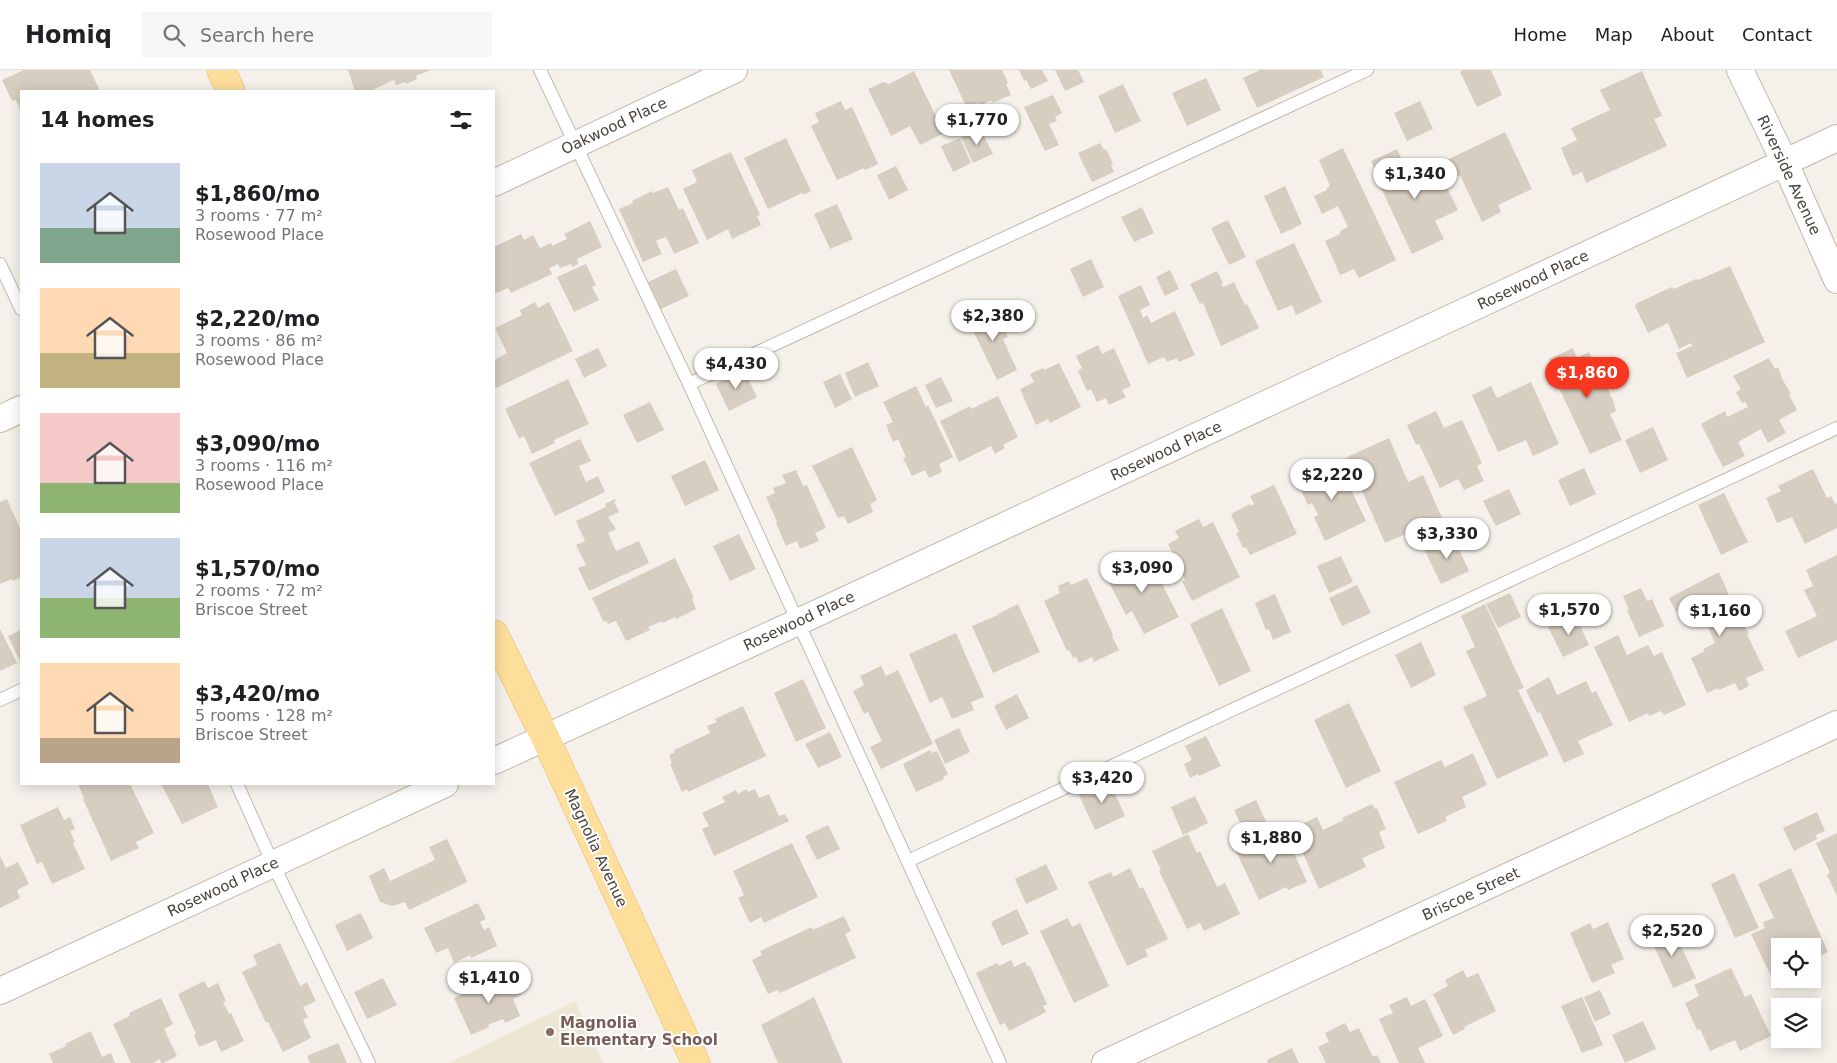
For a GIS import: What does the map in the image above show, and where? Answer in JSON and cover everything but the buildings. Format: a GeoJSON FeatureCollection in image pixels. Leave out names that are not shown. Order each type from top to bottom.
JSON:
{"type":"FeatureCollection","features":[{"type":"Feature","properties":{"kind":"main road"},"geometry":{"type":"LineString","coordinates":[[221,70],[231,90]]}},
{"type":"Feature","properties":{"kind":"main road","name":"Magnolia Avenue"},"geometry":{"type":"LineString","coordinates":[[495,636],[545,737],[696,1063]]}},
{"type":"Feature","properties":{"kind":"street","name":"Oakwood Place"},"geometry":{"type":"LineString","coordinates":[[495,183],[734,70]]}},
{"type":"Feature","properties":{"kind":"street","name":"Riverside Avenue"},"geometry":{"type":"LineString","coordinates":[[1740,70],[1785,163],[1837,280]]}},
{"type":"Feature","properties":{"kind":"street","name":"Rosewood Place"},"geometry":{"type":"LineString","coordinates":[[495,761],[798,622],[1837,138]]}},
{"type":"Feature","properties":{"kind":"street"},"geometry":{"type":"LineString","coordinates":[[0,418],[20,409]]}},
{"type":"Feature","properties":{"kind":"street","name":"Briscoe Street"},"geometry":{"type":"LineString","coordinates":[[1105,1063],[1837,724]]}},
{"type":"Feature","properties":{"kind":"street","name":"Rosewood Place"},"geometry":{"type":"LineString","coordinates":[[0,992],[443,785]]}},
{"type":"Feature","properties":{"kind":"lane"},"geometry":{"type":"LineString","coordinates":[[540,70],[689,384],[1000,1063]]}},
{"type":"Feature","properties":{"kind":"lane"},"geometry":{"type":"LineString","coordinates":[[689,384],[1367,70]]}},
{"type":"Feature","properties":{"kind":"lane"},"geometry":{"type":"LineString","coordinates":[[0,264],[20,307]]}},
{"type":"Feature","properties":{"kind":"lane"},"geometry":{"type":"LineString","coordinates":[[908,861],[1837,428]]}},
{"type":"Feature","properties":{"kind":"lane"},"geometry":{"type":"LineString","coordinates":[[0,700],[20,690]]}},
{"type":"Feature","properties":{"kind":"lane"},"geometry":{"type":"LineString","coordinates":[[237,785],[273,864],[369,1063]]}},
{"type":"Feature","properties":{"kind":"shaded area","name":"Magnolia Elementary School"},"geometry":{"type":"Polygon","coordinates":[[[575,1001],[603,1063],[449,1063],[575,1001]]]}},
{"type":"Feature","properties":{"kind":"place","name":"Magnolia Elementary School"},"geometry":{"type":"Point","coordinates":[550,1032]}}]}
